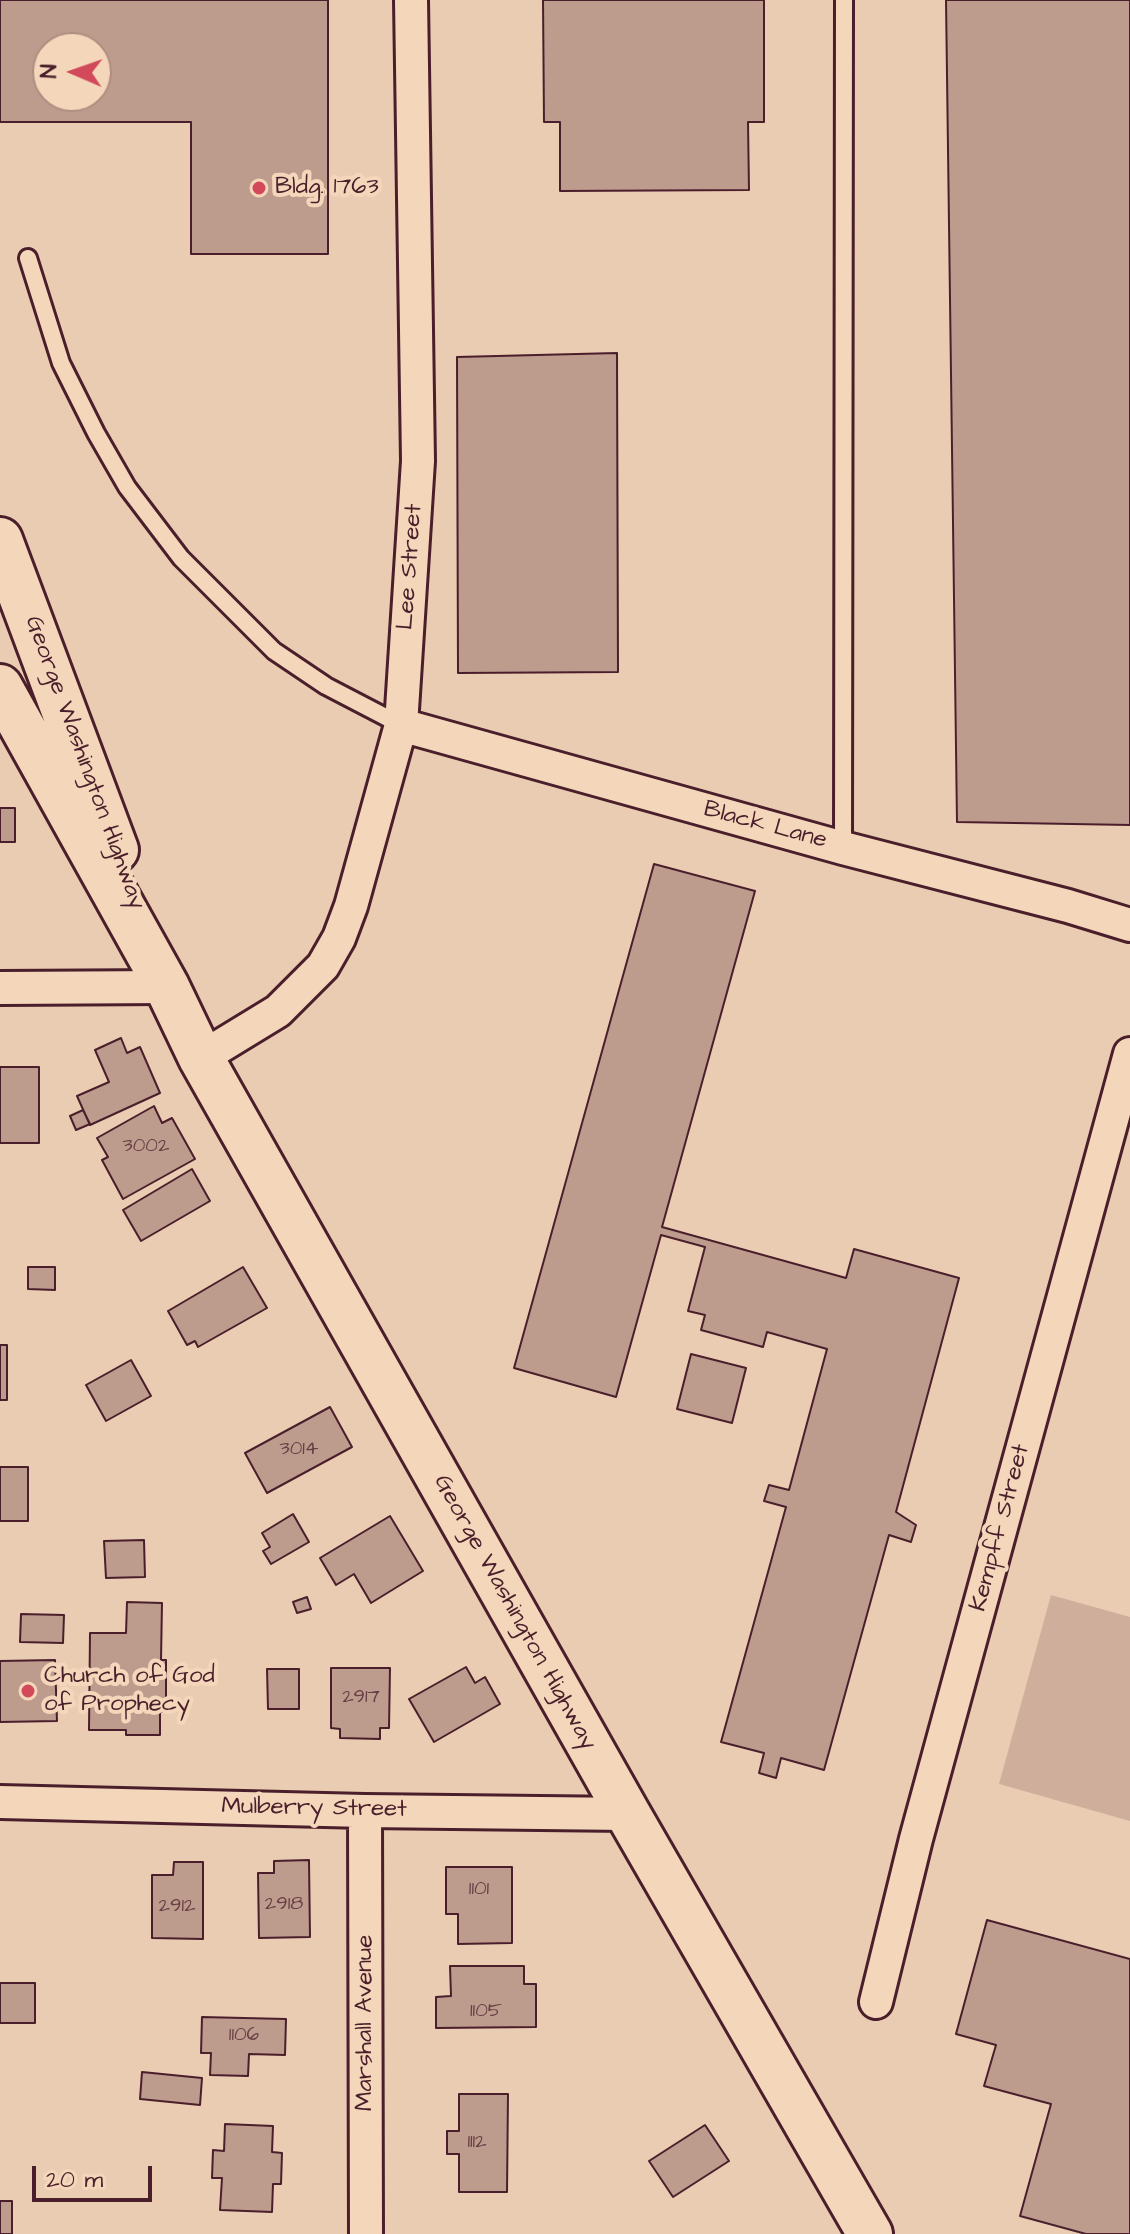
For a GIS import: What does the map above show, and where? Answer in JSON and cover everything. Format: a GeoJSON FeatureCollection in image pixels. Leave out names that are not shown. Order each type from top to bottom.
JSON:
{"type":"FeatureCollection","features":[{"type":"Feature","properties":{"kind":"main road","name":"George Washington Highway"},"geometry":{"type":"LineString","coordinates":[[0,540],[167,987]]}},
{"type":"Feature","properties":{"kind":"main road","name":"George Washington Highway"},"geometry":{"type":"LineString","coordinates":[[0,687],[167,987],[201,1058],[628,1814],[870,2234]]}},
{"type":"Feature","properties":{"kind":"street","name":"Lee Street"},"geometry":{"type":"LineString","coordinates":[[201,1058],[278,1011],[323,966],[339,938],[351,906],[401,725],[418,461],[411,0]]}},
{"type":"Feature","properties":{"kind":"street","name":"Black Lane"},"geometry":{"type":"LineString","coordinates":[[401,725],[1130,925]]}},
{"type":"Feature","properties":{"kind":"street"},"geometry":{"type":"LineString","coordinates":[[0,988],[167,987]]}},
{"type":"Feature","properties":{"kind":"street","name":"Kempff Street"},"geometry":{"type":"LineString","coordinates":[[876,2002],[916,1839],[1130,1054]]}},
{"type":"Feature","properties":{"kind":"street","name":"Mulberry Street"},"geometry":{"type":"LineString","coordinates":[[0,1802],[628,1814]]}},
{"type":"Feature","properties":{"kind":"street","name":"Marshall Avenue"},"geometry":{"type":"LineString","coordinates":[[365,1811],[366,2234]]}},
{"type":"Feature","properties":{"kind":"lane"},"geometry":{"type":"LineString","coordinates":[[843,848],[844,0]]}},
{"type":"Feature","properties":{"kind":"lane"},"geometry":{"type":"LineString","coordinates":[[28,258],[61,363],[96,433],[127,487],[181,558],[274,651],[326,686],[401,725]]}},
{"type":"Feature","properties":{"kind":"shaded area"},"geometry":{"type":"Polygon","coordinates":[[[1051,1595],[1130,1617],[1130,1821],[999,1784],[1051,1595]]]}},
{"type":"Feature","properties":{"kind":"building","name":"Bldg. 1763"},"geometry":{"type":"Polygon","coordinates":[[[0,0],[328,0],[328,254],[191,254],[191,122],[0,122],[0,0]]]}},
{"type":"Feature","properties":{"kind":"building"},"geometry":{"type":"Polygon","coordinates":[[[543,0],[764,0],[764,122],[748,122],[749,190],[560,191],[560,122],[544,122],[543,0]]]}},
{"type":"Feature","properties":{"kind":"building"},"geometry":{"type":"Polygon","coordinates":[[[946,0],[1130,0],[1130,825],[957,822],[946,0]]]}},
{"type":"Feature","properties":{"kind":"building"},"geometry":{"type":"Polygon","coordinates":[[[617,353],[618,672],[458,673],[457,357],[617,353]]]}},
{"type":"Feature","properties":{"kind":"building"},"geometry":{"type":"Polygon","coordinates":[[[0,808],[15,808],[15,842],[0,842],[0,808]]]}},
{"type":"Feature","properties":{"kind":"building"},"geometry":{"type":"Polygon","coordinates":[[[654,864],[755,891],[662,1227],[846,1278],[854,1249],[959,1278],[896,1512],[916,1525],[911,1542],[889,1535],[824,1770],[781,1758],[776,1778],[759,1773],[764,1753],[721,1742],[786,1507],[764,1501],[769,1485],[789,1490],[827,1349],[767,1332],[763,1347],[701,1330],[705,1315],[688,1311],[705,1247],[661,1235],[616,1397],[514,1368],[654,864]]]}},
{"type":"Feature","properties":{"kind":"building"},"geometry":{"type":"Polygon","coordinates":[[[121,1038],[127,1053],[140,1047],[160,1093],[90,1125],[77,1096],[109,1082],[95,1050],[121,1038]]]}},
{"type":"Feature","properties":{"kind":"building"},"geometry":{"type":"Polygon","coordinates":[[[0,1067],[39,1067],[39,1143],[0,1143],[0,1067]]]}},
{"type":"Feature","properties":{"kind":"building"},"geometry":{"type":"Polygon","coordinates":[[[154,1106],[162,1123],[172,1118],[195,1159],[123,1199],[102,1160],[108,1157],[97,1138],[154,1106]]]}},
{"type":"Feature","properties":{"kind":"building"},"geometry":{"type":"Polygon","coordinates":[[[83,1110],[90,1124],[76,1130],[70,1116],[83,1110]]]}},
{"type":"Feature","properties":{"kind":"building"},"geometry":{"type":"Polygon","coordinates":[[[192,1169],[210,1201],[141,1241],[123,1210],[192,1169]]]}},
{"type":"Feature","properties":{"kind":"building"},"geometry":{"type":"Polygon","coordinates":[[[28,1267],[55,1267],[55,1290],[28,1289],[28,1267]]]}},
{"type":"Feature","properties":{"kind":"building"},"geometry":{"type":"Polygon","coordinates":[[[243,1267],[267,1308],[198,1347],[195,1341],[187,1345],[168,1311],[243,1267]]]}},
{"type":"Feature","properties":{"kind":"building"},"geometry":{"type":"Polygon","coordinates":[[[0,1345],[7,1345],[7,1400],[0,1400],[0,1345]]]}},
{"type":"Feature","properties":{"kind":"building"},"geometry":{"type":"Polygon","coordinates":[[[691,1354],[746,1368],[732,1423],[677,1409],[691,1354]]]}},
{"type":"Feature","properties":{"kind":"building"},"geometry":{"type":"Polygon","coordinates":[[[131,1360],[151,1396],[106,1421],[86,1385],[131,1360]]]}},
{"type":"Feature","properties":{"kind":"building"},"geometry":{"type":"Polygon","coordinates":[[[330,1407],[352,1447],[267,1493],[245,1453],[330,1407]]]}},
{"type":"Feature","properties":{"kind":"building"},"geometry":{"type":"Polygon","coordinates":[[[0,1467],[28,1467],[28,1521],[0,1521],[0,1467]]]}},
{"type":"Feature","properties":{"kind":"building"},"geometry":{"type":"Polygon","coordinates":[[[293,1514],[309,1542],[271,1564],[263,1551],[270,1547],[262,1533],[293,1514]]]}},
{"type":"Feature","properties":{"kind":"building"},"geometry":{"type":"Polygon","coordinates":[[[390,1516],[423,1571],[371,1603],[354,1574],[336,1585],[320,1558],[390,1516]]]}},
{"type":"Feature","properties":{"kind":"building"},"geometry":{"type":"Polygon","coordinates":[[[144,1540],[145,1577],[106,1578],[104,1541],[144,1540]]]}},
{"type":"Feature","properties":{"kind":"building"},"geometry":{"type":"Polygon","coordinates":[[[307,1597],[311,1609],[297,1613],[293,1602],[307,1597]]]}},
{"type":"Feature","properties":{"kind":"building"},"geometry":{"type":"Polygon","coordinates":[[[127,1602],[162,1603],[161,1660],[166,1660],[166,1712],[160,1712],[160,1735],[126,1735],[126,1730],[89,1730],[90,1633],[126,1633],[127,1602]]]}},
{"type":"Feature","properties":{"kind":"building"},"geometry":{"type":"Polygon","coordinates":[[[21,1614],[64,1615],[63,1643],[20,1642],[21,1614]]]}},
{"type":"Feature","properties":{"kind":"building","name":"Church of God of Prophecy"},"geometry":{"type":"Polygon","coordinates":[[[55,1660],[57,1721],[0,1722],[0,1661],[55,1660]]]}},
{"type":"Feature","properties":{"kind":"building"},"geometry":{"type":"Polygon","coordinates":[[[466,1667],[475,1683],[485,1677],[500,1704],[434,1742],[409,1699],[466,1667]]]}},
{"type":"Feature","properties":{"kind":"building"},"geometry":{"type":"Polygon","coordinates":[[[331,1668],[390,1668],[389,1728],[380,1728],[380,1739],[340,1738],[340,1729],[331,1728],[331,1668]]]}},
{"type":"Feature","properties":{"kind":"building"},"geometry":{"type":"Polygon","coordinates":[[[267,1669],[299,1669],[299,1709],[268,1709],[267,1669]]]}},
{"type":"Feature","properties":{"kind":"building"},"geometry":{"type":"Polygon","coordinates":[[[309,1860],[310,1937],[259,1938],[258,1873],[274,1873],[274,1861],[309,1860]]]}},
{"type":"Feature","properties":{"kind":"building"},"geometry":{"type":"Polygon","coordinates":[[[174,1862],[203,1862],[203,1939],[152,1938],[152,1875],[173,1875],[174,1862]]]}},
{"type":"Feature","properties":{"kind":"building"},"geometry":{"type":"Polygon","coordinates":[[[446,1867],[512,1867],[512,1943],[458,1944],[458,1914],[446,1914],[446,1867]]]}},
{"type":"Feature","properties":{"kind":"building"},"geometry":{"type":"Polygon","coordinates":[[[987,1920],[1130,1959],[1130,2234],[1086,2234],[1020,2216],[1051,2104],[984,2086],[996,2045],[956,2034],[987,1920]]]}},
{"type":"Feature","properties":{"kind":"building"},"geometry":{"type":"Polygon","coordinates":[[[450,1966],[524,1966],[524,1984],[536,1984],[536,2027],[436,2028],[436,1997],[451,1996],[450,1966]]]}},
{"type":"Feature","properties":{"kind":"building"},"geometry":{"type":"Polygon","coordinates":[[[0,1983],[35,1983],[35,2023],[0,2023],[0,1983]]]}},
{"type":"Feature","properties":{"kind":"building"},"geometry":{"type":"Polygon","coordinates":[[[202,2017],[286,2019],[285,2055],[249,2054],[248,2076],[210,2075],[211,2053],[201,2053],[202,2017]]]}},
{"type":"Feature","properties":{"kind":"building"},"geometry":{"type":"Polygon","coordinates":[[[142,2072],[202,2078],[200,2105],[140,2099],[142,2072]]]}},
{"type":"Feature","properties":{"kind":"building"},"geometry":{"type":"Polygon","coordinates":[[[459,2094],[508,2094],[507,2192],[459,2192],[459,2154],[447,2154],[447,2131],[459,2131],[459,2094]]]}},
{"type":"Feature","properties":{"kind":"building"},"geometry":{"type":"Polygon","coordinates":[[[225,2124],[273,2126],[272,2152],[282,2153],[281,2184],[273,2184],[272,2212],[220,2210],[222,2178],[212,2178],[213,2150],[224,2151],[225,2124]]]}},
{"type":"Feature","properties":{"kind":"building"},"geometry":{"type":"Polygon","coordinates":[[[705,2125],[729,2161],[673,2197],[649,2161],[705,2125]]]}},
{"type":"Feature","properties":{"kind":"building"},"geometry":{"type":"Polygon","coordinates":[[[0,2201],[12,2201],[12,2234],[0,2234],[0,2201]]]}},
{"type":"Feature","properties":{"kind":"place","name":"Bldg. 1763"},"geometry":{"type":"Point","coordinates":[259,188]}},
{"type":"Feature","properties":{"kind":"place","name":"Church of God of Prophecy"},"geometry":{"type":"Point","coordinates":[28,1691]}}]}
